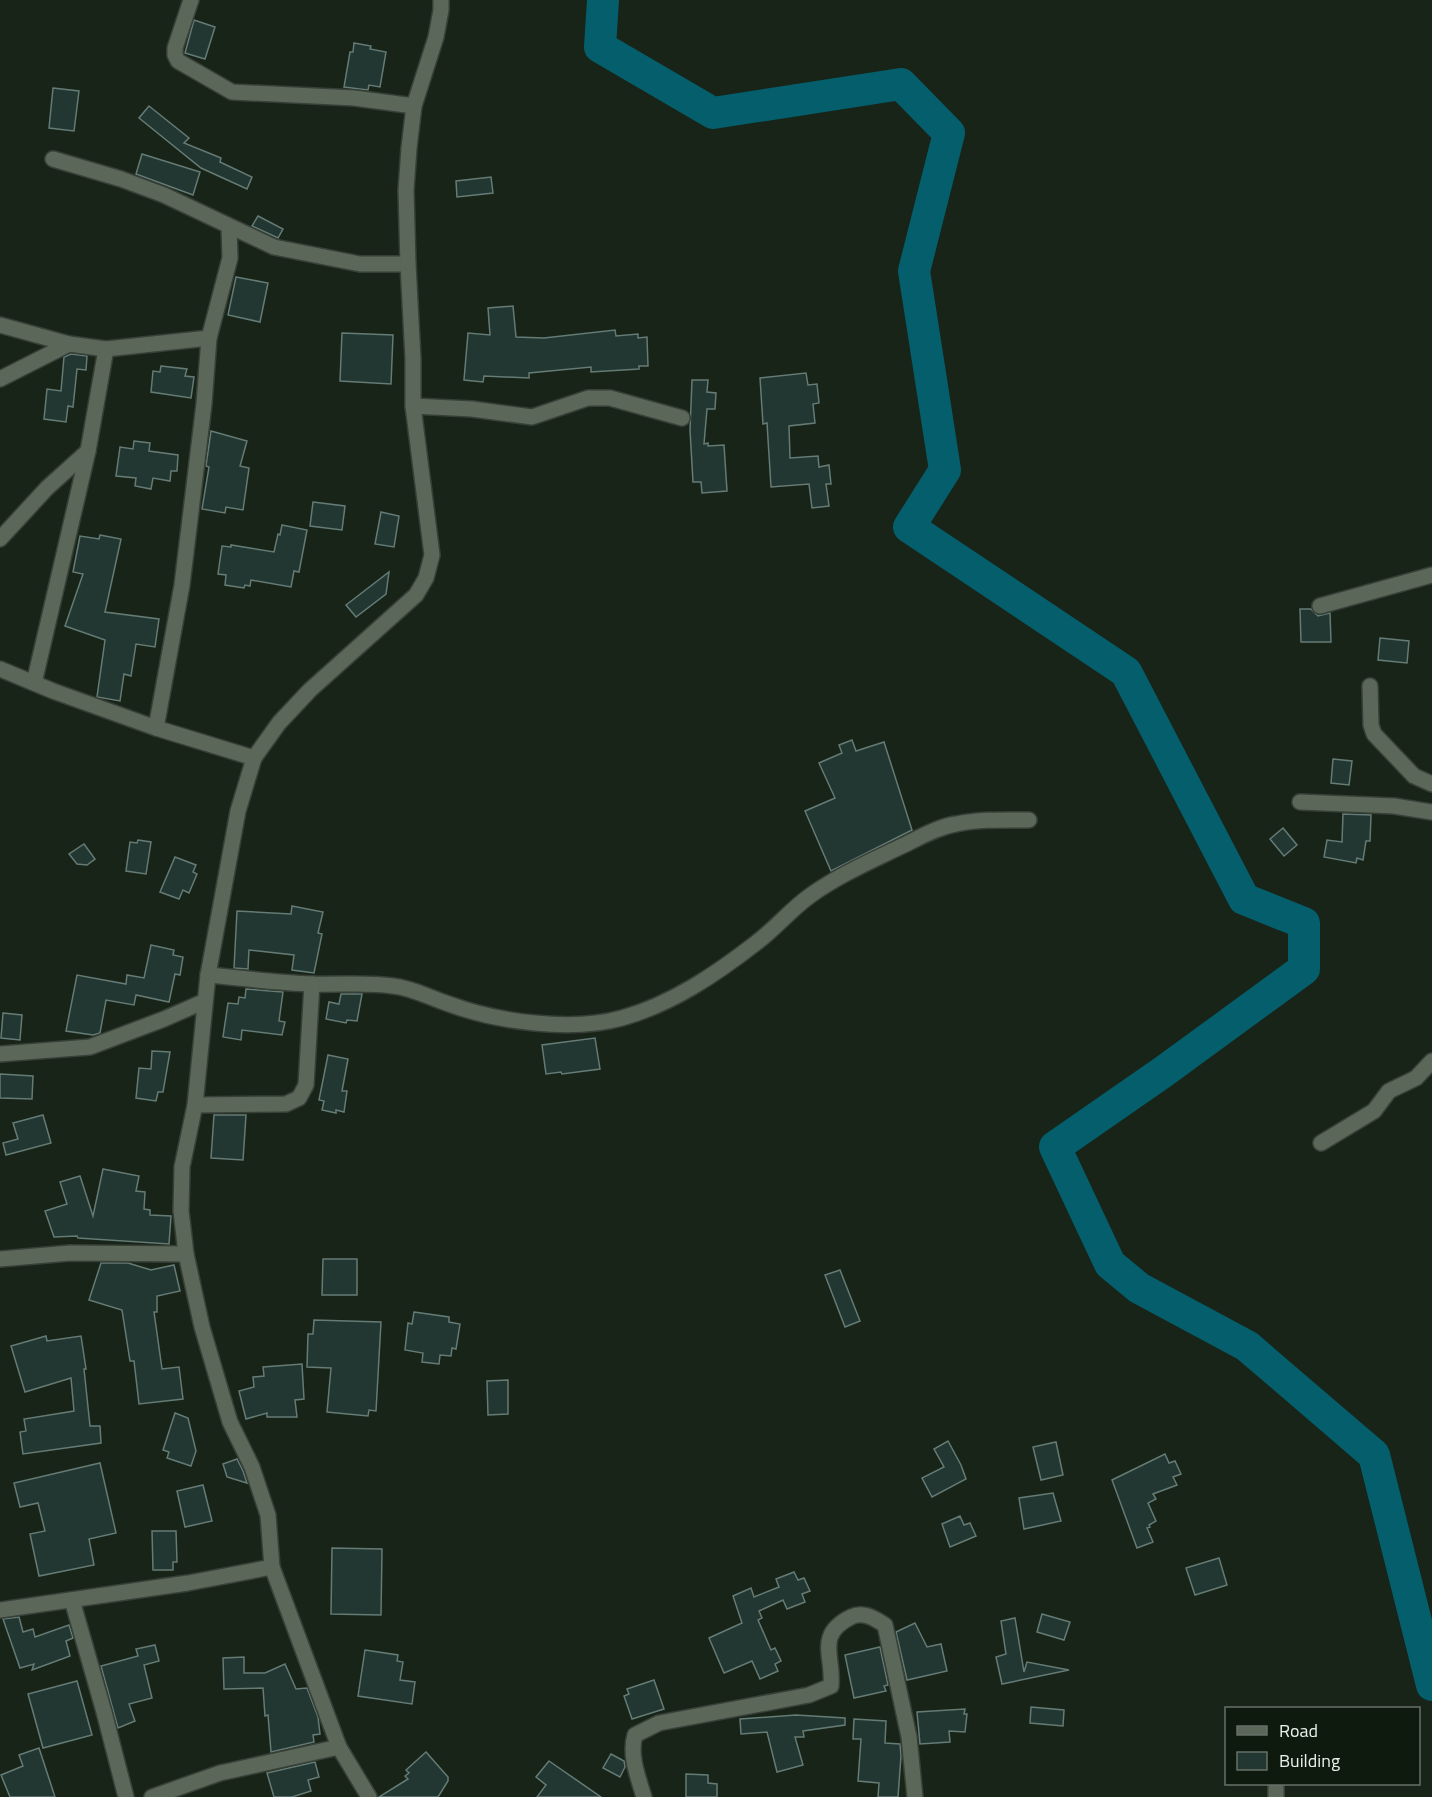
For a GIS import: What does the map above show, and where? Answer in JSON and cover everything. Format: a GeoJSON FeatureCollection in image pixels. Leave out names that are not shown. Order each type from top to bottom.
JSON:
{"type":"FeatureCollection","features":[{"type":"Feature","properties":{"kind":"street"},"geometry":{"type":"LineString","coordinates":[[191,0],[175,48],[175,55],[178,61],[232,92],[354,98],[414,106]]}},
{"type":"Feature","properties":{"kind":"street"},"geometry":{"type":"LineString","coordinates":[[369,1797],[339,1747],[272,1567],[268,1515],[252,1467],[230,1422],[202,1327],[186,1254],[181,1211],[182,1167],[195,1105],[208,975],[238,811],[254,758],[287,715],[310,690],[416,595],[426,578],[432,555],[413,406],[412,308],[406,190],[408,148],[414,106],[436,37],[441,0]]}},
{"type":"Feature","properties":{"kind":"street"},"geometry":{"type":"LineString","coordinates":[[53,159],[121,179],[164,195],[274,247],[360,264],[408,264]]}},
{"type":"Feature","properties":{"kind":"street"},"geometry":{"type":"LineString","coordinates":[[156,728],[182,585],[210,338],[230,258],[229,227]]}},
{"type":"Feature","properties":{"kind":"street"},"geometry":{"type":"LineString","coordinates":[[0,325],[69,344],[106,349],[210,338]]}},
{"type":"Feature","properties":{"kind":"street"},"geometry":{"type":"LineString","coordinates":[[0,379],[69,344]]}},
{"type":"Feature","properties":{"kind":"street"},"geometry":{"type":"LineString","coordinates":[[34,683],[88,451],[106,349]]}},
{"type":"Feature","properties":{"kind":"street"},"geometry":{"type":"LineString","coordinates":[[413,406],[472,409],[532,417],[588,398],[610,398],[682,418]]}},
{"type":"Feature","properties":{"kind":"street"},"geometry":{"type":"LineString","coordinates":[[0,538],[47,488],[88,451]]}},
{"type":"Feature","properties":{"kind":"street"},"geometry":{"type":"LineString","coordinates":[[1320,606],[1432,575]]}},
{"type":"Feature","properties":{"kind":"street"},"geometry":{"type":"LineString","coordinates":[[0,669],[156,728],[254,758]]}},
{"type":"Feature","properties":{"kind":"street"},"geometry":{"type":"LineString","coordinates":[[1370,686],[1371,725],[1374,734],[1414,776],[1432,784]]}},
{"type":"Feature","properties":{"kind":"street"},"geometry":{"type":"LineString","coordinates":[[1300,802],[1394,806],[1432,812]]}},
{"type":"Feature","properties":{"kind":"street"},"geometry":{"type":"LineString","coordinates":[[208,975],[312,984],[357,983],[395,986],[494,1016],[537,1023],[581,1025],[622,1018],[667,1001],[697,984],[757,943],[809,896],[848,872],[932,831],[955,824],[978,821],[1029,820]]}},
{"type":"Feature","properties":{"kind":"street"},"geometry":{"type":"LineString","coordinates":[[195,1105],[286,1104],[299,1098],[306,1085],[312,984]]}},
{"type":"Feature","properties":{"kind":"street"},"geometry":{"type":"LineString","coordinates":[[0,1054],[90,1047],[205,1001]]}},
{"type":"Feature","properties":{"kind":"street"},"geometry":{"type":"LineString","coordinates":[[1321,1143],[1374,1111],[1389,1091],[1416,1078],[1432,1061]]}},
{"type":"Feature","properties":{"kind":"street"},"geometry":{"type":"LineString","coordinates":[[0,1259],[70,1253],[186,1254]]}},
{"type":"Feature","properties":{"kind":"street"},"geometry":{"type":"LineString","coordinates":[[0,1610],[188,1583],[272,1567]]}},
{"type":"Feature","properties":{"kind":"street"},"geometry":{"type":"LineString","coordinates":[[72,1600],[126,1797]]}},
{"type":"Feature","properties":{"kind":"street"},"geometry":{"type":"LineString","coordinates":[[644,1797],[633,1758],[635,1735],[659,1723],[809,1695],[826,1689],[831,1686],[828,1654],[830,1634],[839,1623],[857,1614],[873,1617],[885,1625],[909,1737],[915,1797]]}},
{"type":"Feature","properties":{"kind":"street"},"geometry":{"type":"LineString","coordinates":[[152,1797],[220,1773],[339,1747]]}},
{"type":"Feature","properties":{"kind":"building"},"geometry":{"type":"Polygon","coordinates":[[[194,20],[215,27],[205,59],[185,53],[194,20]]]}},
{"type":"Feature","properties":{"kind":"building"},"geometry":{"type":"Polygon","coordinates":[[[354,43],[386,52],[380,87],[369,85],[368,90],[344,87],[350,52],[353,52],[354,43]]]}},
{"type":"Feature","properties":{"kind":"building"},"geometry":{"type":"Polygon","coordinates":[[[53,88],[79,91],[74,131],[49,128],[53,88]]]}},
{"type":"Feature","properties":{"kind":"building"},"geometry":{"type":"Polygon","coordinates":[[[149,106],[189,138],[184,143],[221,158],[220,162],[252,177],[247,189],[201,168],[139,118],[149,106]]]}},
{"type":"Feature","properties":{"kind":"building"},"geometry":{"type":"Polygon","coordinates":[[[142,154],[200,172],[193,195],[136,174],[142,154]]]}},
{"type":"Feature","properties":{"kind":"building"},"geometry":{"type":"Polygon","coordinates":[[[491,177],[493,193],[457,197],[456,181],[491,177]]]}},
{"type":"Feature","properties":{"kind":"building"},"geometry":{"type":"Polygon","coordinates":[[[258,216],[283,229],[278,238],[252,226],[258,216]]]}},
{"type":"Feature","properties":{"kind":"building"},"geometry":{"type":"Polygon","coordinates":[[[236,277],[268,283],[260,322],[228,315],[236,277]]]}},
{"type":"Feature","properties":{"kind":"building"},"geometry":{"type":"Polygon","coordinates":[[[513,306],[516,337],[544,338],[615,330],[616,336],[638,334],[638,338],[647,337],[648,366],[639,366],[639,369],[591,372],[591,367],[529,373],[529,378],[484,376],[483,382],[464,380],[468,333],[490,335],[488,308],[513,306]]]}},
{"type":"Feature","properties":{"kind":"building"},"geometry":{"type":"Polygon","coordinates":[[[342,333],[393,335],[391,384],[340,381],[342,333]]]}},
{"type":"Feature","properties":{"kind":"building"},"geometry":{"type":"Polygon","coordinates":[[[71,354],[87,356],[86,370],[77,369],[73,407],[68,406],[66,422],[44,419],[47,389],[61,391],[64,357],[71,354]]]}},
{"type":"Feature","properties":{"kind":"building"},"geometry":{"type":"Polygon","coordinates":[[[161,366],[187,369],[185,376],[194,377],[191,398],[151,392],[153,371],[160,372],[161,366]]]}},
{"type":"Feature","properties":{"kind":"building"},"geometry":{"type":"Polygon","coordinates":[[[806,373],[808,385],[817,384],[819,403],[813,404],[815,423],[789,426],[790,458],[818,456],[819,467],[829,465],[831,484],[826,484],[829,506],[812,508],[809,484],[771,487],[767,423],[763,424],[760,378],[806,373]]]}},
{"type":"Feature","properties":{"kind":"building"},"geometry":{"type":"Polygon","coordinates":[[[692,380],[708,380],[707,392],[716,393],[715,409],[707,409],[704,444],[724,445],[727,491],[702,493],[701,482],[693,482],[690,430],[692,380]]]}},
{"type":"Feature","properties":{"kind":"building"},"geometry":{"type":"Polygon","coordinates":[[[211,431],[247,441],[240,466],[249,468],[243,510],[226,507],[225,513],[202,509],[209,467],[206,466],[211,431]]]}},
{"type":"Feature","properties":{"kind":"building"},"geometry":{"type":"Polygon","coordinates":[[[134,441],[150,443],[149,451],[178,455],[177,471],[171,471],[170,481],[153,478],[151,489],[135,486],[136,478],[116,476],[120,447],[133,449],[134,441]]]}},
{"type":"Feature","properties":{"kind":"building"},"geometry":{"type":"Polygon","coordinates":[[[313,502],[345,506],[342,530],[310,526],[313,502]]]}},
{"type":"Feature","properties":{"kind":"building"},"geometry":{"type":"Polygon","coordinates":[[[381,512],[399,516],[394,547],[375,544],[381,512]]]}},
{"type":"Feature","properties":{"kind":"building"},"geometry":{"type":"Polygon","coordinates":[[[282,525],[307,530],[299,572],[294,571],[291,587],[251,580],[250,586],[245,585],[244,588],[225,585],[226,575],[218,574],[222,546],[231,547],[231,545],[274,552],[282,525]]]}},
{"type":"Feature","properties":{"kind":"building"},"geometry":{"type":"Polygon","coordinates":[[[100,535],[121,539],[105,612],[159,619],[155,647],[136,644],[131,676],[124,674],[120,701],[97,697],[105,640],[65,626],[83,574],[73,572],[80,536],[99,539],[100,535]]]}},
{"type":"Feature","properties":{"kind":"building"},"geometry":{"type":"Polygon","coordinates":[[[389,572],[386,594],[356,617],[346,605],[389,572]]]}},
{"type":"Feature","properties":{"kind":"building"},"geometry":{"type":"Polygon","coordinates":[[[1300,609],[1311,609],[1318,616],[1330,613],[1331,642],[1301,642],[1300,609]]]}},
{"type":"Feature","properties":{"kind":"building"},"geometry":{"type":"Polygon","coordinates":[[[1380,638],[1409,641],[1407,663],[1378,660],[1380,638]]]}},
{"type":"Feature","properties":{"kind":"building"},"geometry":{"type":"Polygon","coordinates":[[[852,740],[856,751],[884,742],[912,830],[831,871],[805,811],[835,798],[819,763],[842,753],[839,745],[852,740]]]}},
{"type":"Feature","properties":{"kind":"building"},"geometry":{"type":"Polygon","coordinates":[[[1333,759],[1352,761],[1349,785],[1331,783],[1333,759]]]}},
{"type":"Feature","properties":{"kind":"building"},"geometry":{"type":"Polygon","coordinates":[[[1343,814],[1371,815],[1370,841],[1366,841],[1363,860],[1357,858],[1356,863],[1324,857],[1327,840],[1342,842],[1343,814]]]}},
{"type":"Feature","properties":{"kind":"building"},"geometry":{"type":"Polygon","coordinates":[[[1283,828],[1297,845],[1284,856],[1270,839],[1283,828]]]}},
{"type":"Feature","properties":{"kind":"building"},"geometry":{"type":"Polygon","coordinates":[[[138,840],[151,842],[146,874],[126,871],[130,842],[137,843],[138,840]]]}},
{"type":"Feature","properties":{"kind":"building"},"geometry":{"type":"Polygon","coordinates":[[[84,844],[95,859],[87,865],[77,864],[69,854],[84,844]]]}},
{"type":"Feature","properties":{"kind":"building"},"geometry":{"type":"Polygon","coordinates":[[[175,857],[196,865],[193,872],[197,874],[189,893],[183,890],[179,899],[160,892],[175,857]]]}},
{"type":"Feature","properties":{"kind":"building"},"geometry":{"type":"Polygon","coordinates":[[[292,906],[323,912],[318,933],[322,934],[314,973],[292,970],[294,955],[249,950],[248,969],[234,968],[237,911],[291,914],[292,906]]]}},
{"type":"Feature","properties":{"kind":"building"},"geometry":{"type":"Polygon","coordinates":[[[151,945],[174,950],[173,955],[183,957],[180,975],[175,974],[169,1002],[136,995],[134,1005],[106,1000],[100,1033],[93,1035],[66,1031],[77,975],[126,984],[127,975],[144,978],[151,945]]]}},
{"type":"Feature","properties":{"kind":"building"},"geometry":{"type":"Polygon","coordinates":[[[246,989],[283,992],[279,1021],[285,1022],[282,1035],[242,1030],[241,1040],[223,1037],[228,1003],[238,1004],[239,997],[245,998],[246,989]]]}},
{"type":"Feature","properties":{"kind":"building"},"geometry":{"type":"Polygon","coordinates":[[[341,994],[362,994],[357,1021],[347,1020],[346,1023],[326,1019],[329,1002],[339,1004],[341,994]]]}},
{"type":"Feature","properties":{"kind":"building"},"geometry":{"type":"Polygon","coordinates":[[[3,1013],[22,1015],[20,1040],[1,1038],[3,1013]]]}},
{"type":"Feature","properties":{"kind":"building"},"geometry":{"type":"Polygon","coordinates":[[[595,1038],[600,1069],[546,1074],[542,1045],[595,1038]]]}},
{"type":"Feature","properties":{"kind":"building"},"geometry":{"type":"Polygon","coordinates":[[[152,1051],[170,1052],[163,1092],[158,1092],[156,1101],[136,1098],[139,1068],[151,1069],[152,1051]]]}},
{"type":"Feature","properties":{"kind":"building"},"geometry":{"type":"Polygon","coordinates":[[[328,1055],[348,1059],[342,1091],[347,1091],[344,1112],[322,1110],[324,1101],[319,1100],[328,1055]]]}},
{"type":"Feature","properties":{"kind":"building"},"geometry":{"type":"Polygon","coordinates":[[[0,1074],[33,1076],[32,1099],[0,1098],[0,1074]]]}},
{"type":"Feature","properties":{"kind":"building"},"geometry":{"type":"Polygon","coordinates":[[[43,1115],[51,1143],[6,1155],[3,1143],[18,1139],[13,1123],[43,1115]]]}},
{"type":"Feature","properties":{"kind":"building"},"geometry":{"type":"Polygon","coordinates":[[[214,1115],[246,1115],[243,1160],[211,1158],[214,1115]]]}},
{"type":"Feature","properties":{"kind":"building"},"geometry":{"type":"Polygon","coordinates":[[[103,1169],[139,1176],[136,1191],[145,1192],[144,1209],[150,1210],[150,1215],[171,1216],[169,1244],[78,1238],[77,1236],[54,1237],[45,1211],[67,1204],[60,1182],[80,1176],[93,1216],[103,1169]]]}},
{"type":"Feature","properties":{"kind":"building"},"geometry":{"type":"Polygon","coordinates":[[[323,1259],[357,1259],[357,1295],[322,1295],[323,1259]]]}},
{"type":"Feature","properties":{"kind":"building"},"geometry":{"type":"Polygon","coordinates":[[[101,1263],[128,1263],[151,1270],[174,1265],[180,1291],[157,1296],[157,1312],[154,1312],[162,1369],[179,1367],[183,1399],[139,1404],[134,1361],[130,1361],[122,1310],[89,1300],[101,1263]]]}},
{"type":"Feature","properties":{"kind":"building"},"geometry":{"type":"Polygon","coordinates":[[[840,1270],[860,1321],[845,1327],[825,1275],[840,1270]]]}},
{"type":"Feature","properties":{"kind":"building"},"geometry":{"type":"Polygon","coordinates":[[[414,1312],[449,1317],[449,1322],[460,1324],[456,1349],[452,1348],[451,1356],[440,1355],[439,1364],[422,1362],[423,1353],[405,1350],[408,1323],[412,1324],[414,1312]]]}},
{"type":"Feature","properties":{"kind":"building"},"geometry":{"type":"Polygon","coordinates":[[[314,1320],[381,1322],[376,1411],[369,1410],[368,1416],[327,1412],[331,1368],[307,1367],[308,1334],[313,1334],[314,1320]]]}},
{"type":"Feature","properties":{"kind":"building"},"geometry":{"type":"Polygon","coordinates":[[[46,1336],[47,1341],[81,1336],[90,1426],[100,1426],[101,1443],[23,1454],[20,1432],[26,1431],[24,1419],[74,1411],[71,1378],[25,1392],[11,1346],[46,1336]]]}},
{"type":"Feature","properties":{"kind":"building"},"geometry":{"type":"Polygon","coordinates":[[[302,1364],[304,1399],[295,1400],[297,1417],[267,1417],[267,1413],[246,1419],[239,1391],[254,1387],[253,1377],[264,1376],[263,1367],[302,1364]]]}},
{"type":"Feature","properties":{"kind":"building"},"geometry":{"type":"Polygon","coordinates":[[[508,1380],[508,1414],[488,1415],[487,1381],[508,1380]]]}},
{"type":"Feature","properties":{"kind":"building"},"geometry":{"type":"Polygon","coordinates":[[[175,1413],[188,1418],[196,1451],[191,1466],[167,1458],[169,1452],[163,1450],[175,1413]]]}},
{"type":"Feature","properties":{"kind":"building"},"geometry":{"type":"Polygon","coordinates":[[[948,1441],[966,1479],[932,1497],[922,1478],[944,1467],[934,1449],[948,1441]]]}},
{"type":"Feature","properties":{"kind":"building"},"geometry":{"type":"Polygon","coordinates":[[[1056,1442],[1063,1475],[1041,1480],[1033,1447],[1056,1442]]]}},
{"type":"Feature","properties":{"kind":"building"},"geometry":{"type":"Polygon","coordinates":[[[1165,1454],[1169,1463],[1175,1461],[1181,1474],[1173,1477],[1177,1485],[1153,1494],[1156,1499],[1148,1503],[1156,1521],[1147,1528],[1153,1542],[1137,1548],[1112,1480],[1165,1454]]]}},
{"type":"Feature","properties":{"kind":"building"},"geometry":{"type":"Polygon","coordinates":[[[237,1459],[247,1483],[227,1477],[223,1464],[237,1459]]]}},
{"type":"Feature","properties":{"kind":"building"},"geometry":{"type":"Polygon","coordinates":[[[100,1463],[116,1533],[89,1539],[94,1565],[39,1576],[30,1534],[45,1531],[38,1503],[20,1507],[14,1483],[100,1463]]]}},
{"type":"Feature","properties":{"kind":"building"},"geometry":{"type":"Polygon","coordinates":[[[203,1485],[212,1521],[185,1527],[177,1491],[203,1485]]]}},
{"type":"Feature","properties":{"kind":"building"},"geometry":{"type":"Polygon","coordinates":[[[1053,1493],[1061,1521],[1024,1529],[1019,1498],[1053,1493]]]}},
{"type":"Feature","properties":{"kind":"building"},"geometry":{"type":"Polygon","coordinates":[[[960,1516],[964,1525],[970,1523],[976,1536],[950,1547],[942,1524],[960,1516]]]}},
{"type":"Feature","properties":{"kind":"building"},"geometry":{"type":"Polygon","coordinates":[[[152,1531],[176,1531],[177,1562],[173,1562],[173,1570],[153,1570],[152,1531]]]}},
{"type":"Feature","properties":{"kind":"building"},"geometry":{"type":"Polygon","coordinates":[[[332,1548],[382,1549],[381,1615],[331,1614],[332,1548]]]}},
{"type":"Feature","properties":{"kind":"building"},"geometry":{"type":"Polygon","coordinates":[[[1219,1558],[1227,1585],[1195,1595],[1186,1568],[1219,1558]]]}},
{"type":"Feature","properties":{"kind":"building"},"geometry":{"type":"Polygon","coordinates":[[[794,1572],[798,1580],[804,1578],[810,1591],[802,1594],[805,1602],[787,1609],[783,1600],[759,1611],[762,1618],[758,1620],[771,1650],[775,1648],[781,1661],[775,1664],[778,1671],[760,1679],[752,1661],[724,1673],[709,1638],[742,1623],[733,1596],[751,1588],[754,1597],[779,1587],[776,1579],[794,1572]]]}},
{"type":"Feature","properties":{"kind":"building"},"geometry":{"type":"Polygon","coordinates":[[[1042,1614],[1070,1622],[1064,1640],[1037,1632],[1042,1614]]]}},
{"type":"Feature","properties":{"kind":"building"},"geometry":{"type":"Polygon","coordinates":[[[19,1617],[23,1632],[33,1629],[35,1637],[69,1625],[73,1638],[66,1641],[70,1656],[32,1670],[34,1664],[20,1668],[3,1619],[19,1617]]]}},
{"type":"Feature","properties":{"kind":"building"},"geometry":{"type":"Polygon","coordinates":[[[1015,1618],[1024,1672],[1027,1662],[1069,1670],[1002,1684],[996,1657],[1006,1654],[1001,1621],[1015,1618]]]}},
{"type":"Feature","properties":{"kind":"building"},"geometry":{"type":"Polygon","coordinates":[[[915,1623],[927,1647],[941,1644],[947,1671],[907,1680],[896,1632],[915,1623]]]}},
{"type":"Feature","properties":{"kind":"building"},"geometry":{"type":"Polygon","coordinates":[[[155,1645],[159,1661],[144,1665],[152,1698],[129,1704],[135,1721],[118,1728],[101,1666],[138,1656],[136,1649],[155,1645]]]}},
{"type":"Feature","properties":{"kind":"building"},"geometry":{"type":"Polygon","coordinates":[[[880,1647],[888,1685],[884,1686],[886,1691],[854,1698],[845,1655],[880,1647]]]}},
{"type":"Feature","properties":{"kind":"building"},"geometry":{"type":"Polygon","coordinates":[[[365,1650],[398,1655],[397,1661],[403,1662],[400,1680],[415,1682],[412,1704],[358,1696],[365,1650]]]}},
{"type":"Feature","properties":{"kind":"building"},"geometry":{"type":"Polygon","coordinates":[[[244,1657],[244,1673],[265,1673],[285,1664],[296,1689],[307,1688],[318,1717],[320,1734],[313,1735],[314,1742],[271,1752],[263,1688],[224,1689],[223,1658],[244,1657]]]}},
{"type":"Feature","properties":{"kind":"building"},"geometry":{"type":"Polygon","coordinates":[[[654,1680],[664,1709],[632,1719],[624,1696],[629,1694],[627,1689],[654,1680]]]}},
{"type":"Feature","properties":{"kind":"building"},"geometry":{"type":"Polygon","coordinates":[[[77,1681],[92,1735],[43,1748],[28,1694],[77,1681]]]}},
{"type":"Feature","properties":{"kind":"building"},"geometry":{"type":"Polygon","coordinates":[[[1031,1707],[1064,1710],[1063,1726],[1030,1723],[1031,1707]]]}},
{"type":"Feature","properties":{"kind":"building"},"geometry":{"type":"Polygon","coordinates":[[[965,1709],[964,1714],[967,1714],[965,1732],[949,1731],[950,1742],[920,1744],[917,1712],[965,1709]]]}},
{"type":"Feature","properties":{"kind":"building"},"geometry":{"type":"Polygon","coordinates":[[[796,1715],[845,1718],[845,1725],[803,1731],[804,1737],[795,1737],[803,1765],[777,1772],[767,1732],[741,1734],[740,1719],[796,1715]]]}},
{"type":"Feature","properties":{"kind":"building"},"geometry":{"type":"Polygon","coordinates":[[[854,1719],[886,1721],[885,1743],[900,1744],[898,1797],[878,1797],[879,1783],[858,1781],[861,1739],[853,1739],[854,1719]]]}},
{"type":"Feature","properties":{"kind":"building"},"geometry":{"type":"Polygon","coordinates":[[[39,1748],[55,1797],[10,1797],[1,1775],[23,1766],[19,1755],[39,1748]]]}},
{"type":"Feature","properties":{"kind":"building"},"geometry":{"type":"Polygon","coordinates":[[[426,1752],[448,1777],[438,1797],[379,1797],[408,1779],[405,1776],[409,1773],[406,1770],[426,1752]]]}},
{"type":"Feature","properties":{"kind":"building"},"geometry":{"type":"Polygon","coordinates":[[[611,1754],[624,1761],[625,1767],[620,1777],[603,1768],[611,1754]]]}},
{"type":"Feature","properties":{"kind":"building"},"geometry":{"type":"Polygon","coordinates":[[[549,1761],[601,1797],[537,1797],[546,1785],[536,1777],[549,1761]]]}},
{"type":"Feature","properties":{"kind":"building"},"geometry":{"type":"Polygon","coordinates":[[[315,1762],[319,1777],[308,1780],[311,1791],[292,1797],[274,1797],[267,1773],[315,1762]]]}},
{"type":"Feature","properties":{"kind":"building"},"geometry":{"type":"Polygon","coordinates":[[[686,1774],[708,1775],[708,1783],[717,1784],[717,1797],[686,1797],[686,1774]]]}},
{"type":"Feature","properties":{"kind":"waterway"},"geometry":{"type":"LineString","coordinates":[[603,0],[600,47],[713,113],[901,84],[949,133],[914,271],[945,470],[909,527],[1126,672],[1244,899],[1304,923],[1304,969],[1055,1147],[1110,1264],[1139,1288],[1247,1346],[1374,1455],[1432,1685]]}}]}
